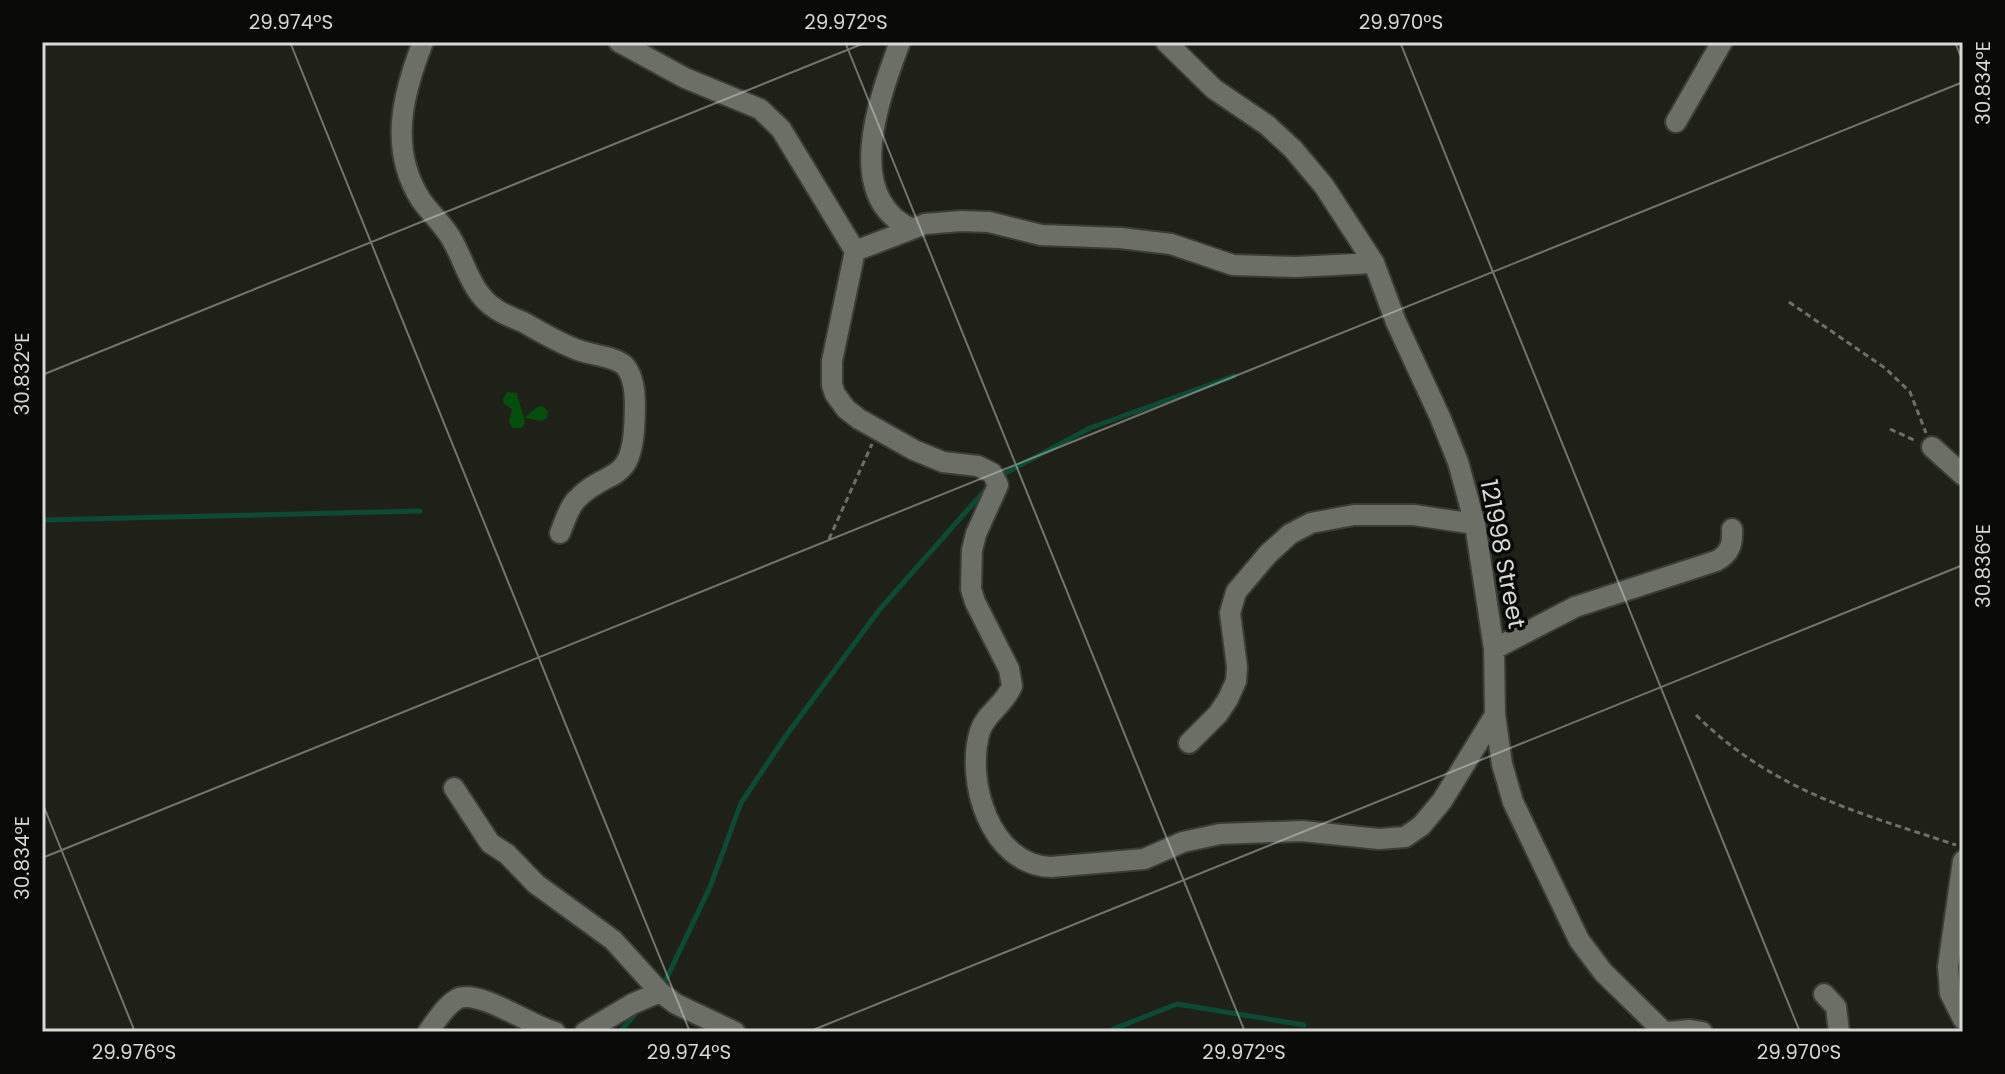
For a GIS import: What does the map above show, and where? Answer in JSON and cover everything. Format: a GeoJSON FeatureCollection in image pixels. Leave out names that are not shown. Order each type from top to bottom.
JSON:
{"type":"FeatureCollection","features":[{"type":"Feature","properties":{"kind":"street"},"geometry":{"type":"LineString","coordinates":[[423,42],[403,98],[401,124],[405,165],[413,185],[450,236],[479,292],[497,311],[576,349],[618,361],[628,370],[631,378],[634,430],[627,464],[618,474],[580,497],[568,512],[560,533]]}},
{"type":"Feature","properties":{"kind":"street"},"geometry":{"type":"LineString","coordinates":[[619,42],[685,78],[760,109],[781,129],[855,251],[833,353],[832,385],[846,409],[928,456],[943,462],[987,469],[998,485],[976,534],[972,550],[971,589],[1009,669],[1012,686],[981,729],[977,751],[982,804],[989,822],[1010,850],[1037,867],[1061,867],[1144,859],[1183,842],[1220,834],[1302,831],[1379,839],[1405,837],[1421,826],[1442,801],[1495,715]]}},
{"type":"Feature","properties":{"kind":"street"},"geometry":{"type":"LineString","coordinates":[[900,42],[875,121],[873,181],[875,192],[892,219],[912,229]]}},
{"type":"Feature","properties":{"kind":"street","name":"121998 Street"},"geometry":{"type":"LineString","coordinates":[[1166,42],[1214,89],[1267,125],[1293,149],[1324,186],[1374,263],[1396,322],[1458,462],[1475,524],[1494,649],[1495,715],[1502,764],[1513,802],[1579,940],[1603,972],[1666,1032]]}},
{"type":"Feature","properties":{"kind":"street"},"geometry":{"type":"LineString","coordinates":[[1676,122],[1722,42]]}},
{"type":"Feature","properties":{"kind":"street"},"geometry":{"type":"LineString","coordinates":[[855,251],[941,221],[989,222],[1041,235],[1120,238],[1171,244],[1233,265],[1296,267],[1374,263]]}},
{"type":"Feature","properties":{"kind":"street"},"geometry":{"type":"LineString","coordinates":[[1932,447],[1963,475]]}},
{"type":"Feature","properties":{"kind":"street"},"geometry":{"type":"LineString","coordinates":[[1189,743],[1218,714],[1236,681],[1230,613],[1236,592],[1290,534],[1311,523],[1354,515],[1414,515],[1475,524]]}},
{"type":"Feature","properties":{"kind":"street"},"geometry":{"type":"LineString","coordinates":[[1494,649],[1575,607],[1716,561],[1730,547],[1732,529]]}},
{"type":"Feature","properties":{"kind":"street"},"geometry":{"type":"LineString","coordinates":[[454,788],[490,843],[507,854],[536,884],[613,940],[660,992],[676,1004],[735,1032]]}},
{"type":"Feature","properties":{"kind":"street"},"geometry":{"type":"LineString","coordinates":[[1963,861],[1948,967],[1950,993],[1963,1019]]}},
{"type":"Feature","properties":{"kind":"street"},"geometry":{"type":"LineString","coordinates":[[585,1032],[632,1004],[660,992]]}},
{"type":"Feature","properties":{"kind":"street"},"geometry":{"type":"LineString","coordinates":[[1824,994],[1836,1007],[1839,1032]]}},
{"type":"Feature","properties":{"kind":"street"},"geometry":{"type":"LineString","coordinates":[[428,1032],[454,1001],[463,997],[478,997],[555,1032]]}},
{"type":"Feature","properties":{"kind":"street"},"geometry":{"type":"LineString","coordinates":[[1666,1032],[1702,1032]]}},
{"type":"Feature","properties":{"kind":"path"},"geometry":{"type":"LineString","coordinates":[[1789,302],[1885,368],[1910,392],[1932,447]]}},
{"type":"Feature","properties":{"kind":"path"},"geometry":{"type":"LineString","coordinates":[[1890,429],[1932,447]]}},
{"type":"Feature","properties":{"kind":"path"},"geometry":{"type":"LineString","coordinates":[[829,539],[879,430]]}},
{"type":"Feature","properties":{"kind":"path"},"geometry":{"type":"LineString","coordinates":[[1696,715],[1717,736],[1793,786],[1839,806],[1963,848]]}},
{"type":"Feature","properties":{"kind":"building"},"geometry":{"type":"Polygon","coordinates":[[[516,391],[525,422],[522,428],[512,428],[509,422],[512,409],[504,404],[503,399],[507,392],[516,391]]]}},
{"type":"Feature","properties":{"kind":"building"},"geometry":{"type":"Polygon","coordinates":[[[542,406],[548,411],[547,418],[541,421],[524,418],[537,407],[542,406]]]}},
{"type":"Feature","properties":{"kind":"waterway"},"geometry":{"type":"LineString","coordinates":[[1000,476],[1090,428],[1234,376]]}},
{"type":"Feature","properties":{"kind":"waterway"},"geometry":{"type":"LineString","coordinates":[[662,988],[710,887],[741,803],[785,737],[880,609],[987,488]]}},
{"type":"Feature","properties":{"kind":"waterway"},"geometry":{"type":"LineString","coordinates":[[42,520],[420,511]]}},
{"type":"Feature","properties":{"kind":"waterway"},"geometry":{"type":"LineString","coordinates":[[1106,1032],[1177,1004],[1304,1025]]}},
{"type":"Feature","properties":{"kind":"waterway"},"geometry":{"type":"LineString","coordinates":[[620,1032],[637,1012]]}}]}
